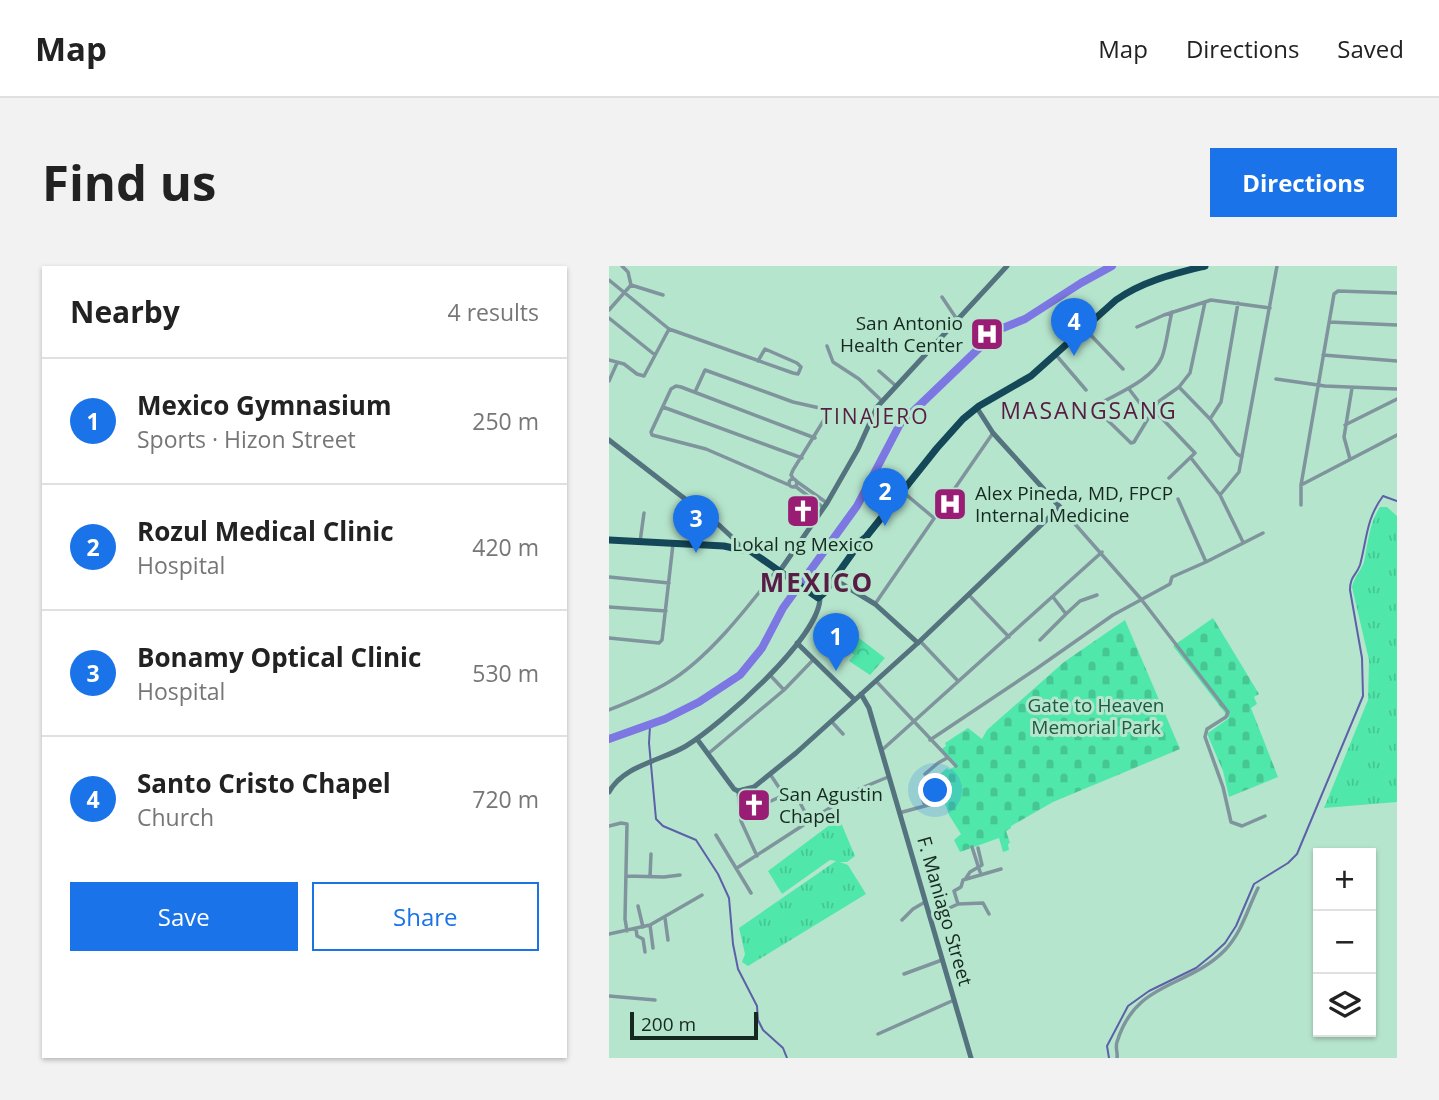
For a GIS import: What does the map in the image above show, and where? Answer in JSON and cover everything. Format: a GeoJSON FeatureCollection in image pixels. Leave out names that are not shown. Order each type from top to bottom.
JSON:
{"type":"FeatureCollection","features":[{"type":"Feature","properties":{"kind":"highway"},"geometry":{"type":"LineString","coordinates":[[609,540],[724,546],[742,550],[792,583],[813,601],[826,597],[866,537],[951,432],[977,408],[1020,384],[1130,290],[1163,276],[1205,266]]}},
{"type":"Feature","properties":{"kind":"highway"},"geometry":{"type":"LineString","coordinates":[[820,599],[860,541],[866,537]]}},
{"type":"Feature","properties":{"kind":"main road"},"geometry":{"type":"LineString","coordinates":[[777,573],[826,506],[881,401],[1007,266]]}},
{"type":"Feature","properties":{"kind":"main road"},"geometry":{"type":"LineString","coordinates":[[697,739],[730,785],[738,791],[754,787],[919,642],[1060,507],[993,433],[977,408]]}},
{"type":"Feature","properties":{"kind":"main road"},"geometry":{"type":"LineString","coordinates":[[609,440],[720,526],[742,550]]}},
{"type":"Feature","properties":{"kind":"main road"},"geometry":{"type":"LineString","coordinates":[[837,582],[875,604],[919,642]]}},
{"type":"Feature","properties":{"kind":"main road"},"geometry":{"type":"LineString","coordinates":[[610,788],[622,776],[697,739],[770,675],[811,623],[820,599]]}},
{"type":"Feature","properties":{"kind":"main road"},"geometry":{"type":"LineString","coordinates":[[797,643],[855,699]]}},
{"type":"Feature","properties":{"kind":"main road","name":"F. Maniago Street"},"geometry":{"type":"LineString","coordinates":[[861,694],[869,708],[971,1058]]}},
{"type":"Feature","properties":{"kind":"street"},"geometry":{"type":"LineString","coordinates":[[622,266],[628,272],[631,285]]}},
{"type":"Feature","properties":{"kind":"street"},"geometry":{"type":"LineString","coordinates":[[1220,495],[1237,476],[1242,457],[1276,266]]}},
{"type":"Feature","properties":{"kind":"street"},"geometry":{"type":"LineString","coordinates":[[609,280],[669,329],[758,361],[793,373],[798,374],[801,367],[765,349],[758,361]]}},
{"type":"Feature","properties":{"kind":"street"},"geometry":{"type":"LineString","coordinates":[[609,310],[631,285]]}},
{"type":"Feature","properties":{"kind":"street"},"geometry":{"type":"LineString","coordinates":[[631,285],[663,295]]}},
{"type":"Feature","properties":{"kind":"street"},"geometry":{"type":"LineString","coordinates":[[1301,505],[1301,485],[1336,292],[1397,293]]}},
{"type":"Feature","properties":{"kind":"street"},"geometry":{"type":"LineString","coordinates":[[942,297],[958,321]]}},
{"type":"Feature","properties":{"kind":"street"},"geometry":{"type":"LineString","coordinates":[[1137,327],[1172,312],[1217,299],[1270,308]]}},
{"type":"Feature","properties":{"kind":"street"},"geometry":{"type":"LineString","coordinates":[[1172,312],[1161,359],[1149,373],[1095,408],[1131,443],[1163,396],[1179,387],[1190,373],[1205,302]]}},
{"type":"Feature","properties":{"kind":"street"},"geometry":{"type":"LineString","coordinates":[[1210,419],[1221,402],[1238,303]]}},
{"type":"Feature","properties":{"kind":"street"},"geometry":{"type":"LineString","coordinates":[[609,318],[655,355]]}},
{"type":"Feature","properties":{"kind":"street"},"geometry":{"type":"LineString","coordinates":[[1329,322],[1397,325]]}},
{"type":"Feature","properties":{"kind":"street"},"geometry":{"type":"LineString","coordinates":[[1084,328],[1123,369]]}},
{"type":"Feature","properties":{"kind":"street"},"geometry":{"type":"LineString","coordinates":[[609,360],[624,364],[642,376],[669,329]]}},
{"type":"Feature","properties":{"kind":"street"},"geometry":{"type":"LineString","coordinates":[[827,346],[834,362],[859,379],[881,401]]}},
{"type":"Feature","properties":{"kind":"street"},"geometry":{"type":"LineString","coordinates":[[1056,355],[1086,390]]}},
{"type":"Feature","properties":{"kind":"street"},"geometry":{"type":"LineString","coordinates":[[1323,355],[1397,361]]}},
{"type":"Feature","properties":{"kind":"street"},"geometry":{"type":"LineString","coordinates":[[609,381],[617,363]]}},
{"type":"Feature","properties":{"kind":"street"},"geometry":{"type":"LineString","coordinates":[[695,392],[705,370],[793,402],[824,409],[827,415],[792,473],[795,482]]}},
{"type":"Feature","properties":{"kind":"street"},"geometry":{"type":"LineString","coordinates":[[879,371],[896,386]]}},
{"type":"Feature","properties":{"kind":"street"},"geometry":{"type":"LineString","coordinates":[[1276,379],[1318,386],[1397,389]]}},
{"type":"Feature","properties":{"kind":"street"},"geometry":{"type":"LineString","coordinates":[[814,438],[695,392],[674,387],[652,435],[706,449],[789,485],[789,480],[795,482],[826,506]]}},
{"type":"Feature","properties":{"kind":"street"},"geometry":{"type":"LineString","coordinates":[[1179,387],[1242,457]]}},
{"type":"Feature","properties":{"kind":"street"},"geometry":{"type":"LineString","coordinates":[[1128,388],[1149,415]]}},
{"type":"Feature","properties":{"kind":"street"},"geometry":{"type":"LineString","coordinates":[[1350,459],[1344,437],[1352,388]]}},
{"type":"Feature","properties":{"kind":"street"},"geometry":{"type":"LineString","coordinates":[[1345,425],[1397,399]]}},
{"type":"Feature","properties":{"kind":"street"},"geometry":{"type":"LineString","coordinates":[[663,407],[802,457]]}},
{"type":"Feature","properties":{"kind":"street"},"geometry":{"type":"LineString","coordinates":[[1154,410],[1195,453],[1168,478]]}},
{"type":"Feature","properties":{"kind":"street"},"geometry":{"type":"LineString","coordinates":[[875,604],[993,433]]}},
{"type":"Feature","properties":{"kind":"street"},"geometry":{"type":"LineString","coordinates":[[1301,485],[1397,435]]}},
{"type":"Feature","properties":{"kind":"street"},"geometry":{"type":"LineString","coordinates":[[1191,458],[1220,495],[1243,542]]}},
{"type":"Feature","properties":{"kind":"street"},"geometry":{"type":"LineString","coordinates":[[902,492],[934,518]]}},
{"type":"Feature","properties":{"kind":"street"},"geometry":{"type":"LineString","coordinates":[[1178,499],[1206,562]]}},
{"type":"Feature","properties":{"kind":"street"},"geometry":{"type":"LineString","coordinates":[[1060,507],[1141,599],[1228,712],[1226,717],[1207,729],[1205,737],[1223,788],[1231,822],[1242,826],[1265,816]]}},
{"type":"Feature","properties":{"kind":"street"},"geometry":{"type":"LineString","coordinates":[[641,542],[644,513]]}},
{"type":"Feature","properties":{"kind":"street"},"geometry":{"type":"LineString","coordinates":[[930,740],[1112,615],[1171,583],[1172,578],[1263,533]]}},
{"type":"Feature","properties":{"kind":"street"},"geometry":{"type":"LineString","coordinates":[[609,638],[659,643],[662,640],[673,544]]}},
{"type":"Feature","properties":{"kind":"street"},"geometry":{"type":"LineString","coordinates":[[881,751],[1102,552]]}},
{"type":"Feature","properties":{"kind":"street"},"geometry":{"type":"LineString","coordinates":[[609,710],[668,682],[685,669],[735,620],[777,573]]}},
{"type":"Feature","properties":{"kind":"street"},"geometry":{"type":"LineString","coordinates":[[609,577],[669,583]]}},
{"type":"Feature","properties":{"kind":"street"},"geometry":{"type":"LineString","coordinates":[[969,595],[1009,637]]}},
{"type":"Feature","properties":{"kind":"street"},"geometry":{"type":"LineString","coordinates":[[1040,640],[1080,601],[1097,595]]}},
{"type":"Feature","properties":{"kind":"street"},"geometry":{"type":"LineString","coordinates":[[1053,597],[1066,614]]}},
{"type":"Feature","properties":{"kind":"street"},"geometry":{"type":"LineString","coordinates":[[609,607],[666,611]]}},
{"type":"Feature","properties":{"kind":"street"},"geometry":{"type":"LineString","coordinates":[[919,642],[958,681]]}},
{"type":"Feature","properties":{"kind":"street"},"geometry":{"type":"LineString","coordinates":[[707,754],[784,690],[813,660]]}},
{"type":"Feature","properties":{"kind":"street"},"geometry":{"type":"LineString","coordinates":[[770,675],[784,690]]}},
{"type":"Feature","properties":{"kind":"street"},"geometry":{"type":"LineString","coordinates":[[876,681],[956,766]]}},
{"type":"Feature","properties":{"kind":"street"},"geometry":{"type":"LineString","coordinates":[[831,722],[843,734]]}},
{"type":"Feature","properties":{"kind":"street"},"geometry":{"type":"LineString","coordinates":[[925,774],[947,758]]}},
{"type":"Feature","properties":{"kind":"street"},"geometry":{"type":"LineString","coordinates":[[769,774],[784,795]]}},
{"type":"Feature","properties":{"kind":"street"},"geometry":{"type":"LineString","coordinates":[[737,868],[859,789],[888,777]]}},
{"type":"Feature","properties":{"kind":"street"},"geometry":{"type":"LineString","coordinates":[[738,791],[741,821],[757,856]]}},
{"type":"Feature","properties":{"kind":"street"},"geometry":{"type":"LineString","coordinates":[[925,806],[921,795],[928,791]]}},
{"type":"Feature","properties":{"kind":"street"},"geometry":{"type":"LineString","coordinates":[[747,812],[784,795],[796,794],[809,820]]}},
{"type":"Feature","properties":{"kind":"street"},"geometry":{"type":"LineString","coordinates":[[899,813],[932,804]]}},
{"type":"Feature","properties":{"kind":"street"},"geometry":{"type":"LineString","coordinates":[[609,827],[627,824],[627,931]]}},
{"type":"Feature","properties":{"kind":"street"},"geometry":{"type":"LineString","coordinates":[[716,835],[751,893]]}},
{"type":"Feature","properties":{"kind":"street"},"geometry":{"type":"LineString","coordinates":[[972,847],[981,875]]}},
{"type":"Feature","properties":{"kind":"street"},"geometry":{"type":"LineString","coordinates":[[958,904],[954,890],[961,887],[970,872],[982,865],[978,848]]}},
{"type":"Feature","properties":{"kind":"street"},"geometry":{"type":"LineString","coordinates":[[650,877],[652,854]]}},
{"type":"Feature","properties":{"kind":"street"},"geometry":{"type":"LineString","coordinates":[[966,878],[971,879],[1001,869]]}},
{"type":"Feature","properties":{"kind":"street"},"geometry":{"type":"LineString","coordinates":[[627,876],[680,875]]}},
{"type":"Feature","properties":{"kind":"street"},"geometry":{"type":"LineString","coordinates":[[1117,1058],[1117,1042],[1134,1008],[1153,992],[1204,968],[1225,949],[1245,922],[1258,888]]}},
{"type":"Feature","properties":{"kind":"street"},"geometry":{"type":"LineString","coordinates":[[609,934],[643,928],[702,895]]}},
{"type":"Feature","properties":{"kind":"street"},"geometry":{"type":"LineString","coordinates":[[902,920],[925,902]]}},
{"type":"Feature","properties":{"kind":"street"},"geometry":{"type":"LineString","coordinates":[[930,917],[958,904],[983,903],[989,914]]}},
{"type":"Feature","properties":{"kind":"street"},"geometry":{"type":"LineString","coordinates":[[638,906],[643,928]]}},
{"type":"Feature","properties":{"kind":"street"},"geometry":{"type":"LineString","coordinates":[[665,918],[668,940]]}},
{"type":"Feature","properties":{"kind":"street"},"geometry":{"type":"LineString","coordinates":[[650,925],[653,948]]}},
{"type":"Feature","properties":{"kind":"street"},"geometry":{"type":"LineString","coordinates":[[636,929],[637,936],[643,939],[645,952]]}},
{"type":"Feature","properties":{"kind":"street"},"geometry":{"type":"LineString","coordinates":[[904,974],[942,960]]}},
{"type":"Feature","properties":{"kind":"street"},"geometry":{"type":"LineString","coordinates":[[609,996],[655,1000]]}},
{"type":"Feature","properties":{"kind":"street"},"geometry":{"type":"LineString","coordinates":[[878,1034],[954,1000]]}},
{"type":"Feature","properties":{"kind":"green space"},"geometry":{"type":"Polygon","coordinates":[[[1380,507],[1387,507],[1397,516],[1397,802],[1324,808],[1368,700],[1369,660],[1352,587],[1364,562],[1371,527],[1380,507]]]}},
{"type":"Feature","properties":{"kind":"green space"},"geometry":{"type":"Polygon","coordinates":[[[1213,618],[1259,694],[1254,697],[1257,704],[1251,708],[1278,777],[1229,797],[1223,771],[1208,733],[1229,718],[1173,646],[1213,618]]]}},
{"type":"Feature","properties":{"kind":"green space","name":"Gate to Heaven Memorial Park"},"geometry":{"type":"Polygon","coordinates":[[[1125,620],[1180,749],[1053,802],[1011,826],[1006,831],[1009,850],[1003,852],[999,838],[960,852],[954,840],[961,834],[949,815],[942,795],[931,782],[947,768],[949,770],[955,766],[940,750],[946,746],[945,743],[968,728],[982,739],[987,730],[1064,662],[1125,620]]]}},
{"type":"Feature","properties":{"kind":"green space"},"geometry":{"type":"Polygon","coordinates":[[[859,638],[885,658],[870,675],[849,661],[854,655],[846,648],[859,638]]]}},
{"type":"Feature","properties":{"kind":"green space"},"geometry":{"type":"Polygon","coordinates":[[[839,818],[855,856],[847,862],[840,862],[848,865],[866,894],[748,966],[742,962],[745,954],[739,928],[836,861],[830,860],[782,894],[768,871],[839,818]]]}},
{"type":"Feature","properties":{"kind":"waterway"},"geometry":{"type":"LineString","coordinates":[[609,739],[665,719],[699,702],[740,675],[762,648],[783,608],[857,506],[900,424],[998,330],[1025,319],[1112,266]]}},
{"type":"Feature","properties":{"kind":"waterway"},"geometry":{"type":"LineString","coordinates":[[1109,1058],[1107,1046],[1128,1006],[1149,991],[1196,968],[1212,955],[1225,943],[1236,926],[1254,884],[1288,863],[1297,854],[1363,696],[1362,658],[1350,590],[1351,582],[1360,565],[1370,521],[1377,505],[1383,496],[1397,501]]}},
{"type":"Feature","properties":{"kind":"waterway"},"geometry":{"type":"LineString","coordinates":[[650,726],[656,819],[663,826],[696,840],[718,874],[729,898],[738,969],[757,1006],[758,1020],[763,1030],[783,1048],[787,1058]]}},
{"type":"Feature","properties":{"kind":"place","name":"San Antonio Health Center"},"geometry":{"type":"Point","coordinates":[987,334]}},
{"type":"Feature","properties":{"kind":"place","name":"Santo Cristo Chapel"},"geometry":{"type":"Point","coordinates":[1074,356]}},
{"type":"Feature","properties":{"kind":"place","name":"Alex Pineda, MD, FPCP Internal Medicine"},"geometry":{"type":"Point","coordinates":[950,504]}},
{"type":"Feature","properties":{"kind":"place","name":"Lokal ng Mexico"},"geometry":{"type":"Point","coordinates":[803,511]}},
{"type":"Feature","properties":{"kind":"place","name":"Rozul Medical Clinic"},"geometry":{"type":"Point","coordinates":[885,526]}},
{"type":"Feature","properties":{"kind":"place","name":"Bonamy Optical Clinic"},"geometry":{"type":"Point","coordinates":[696,553]}},
{"type":"Feature","properties":{"kind":"place","name":"Mexico Gymnasium"},"geometry":{"type":"Point","coordinates":[836,671]}},
{"type":"Feature","properties":{"kind":"place","name":"San Agustin Chapel"},"geometry":{"type":"Point","coordinates":[754,805]}},
{"type":"Feature","properties":{"kind":"district","name":"MASANGSANG"},"geometry":{"type":"Point","coordinates":[1089,411]}},
{"type":"Feature","properties":{"kind":"district","name":"TINAJERO"},"geometry":{"type":"Point","coordinates":[875,417]}},
{"type":"Feature","properties":{"kind":"district","name":"MEXICO"},"geometry":{"type":"Point","coordinates":[817,583]}}]}
